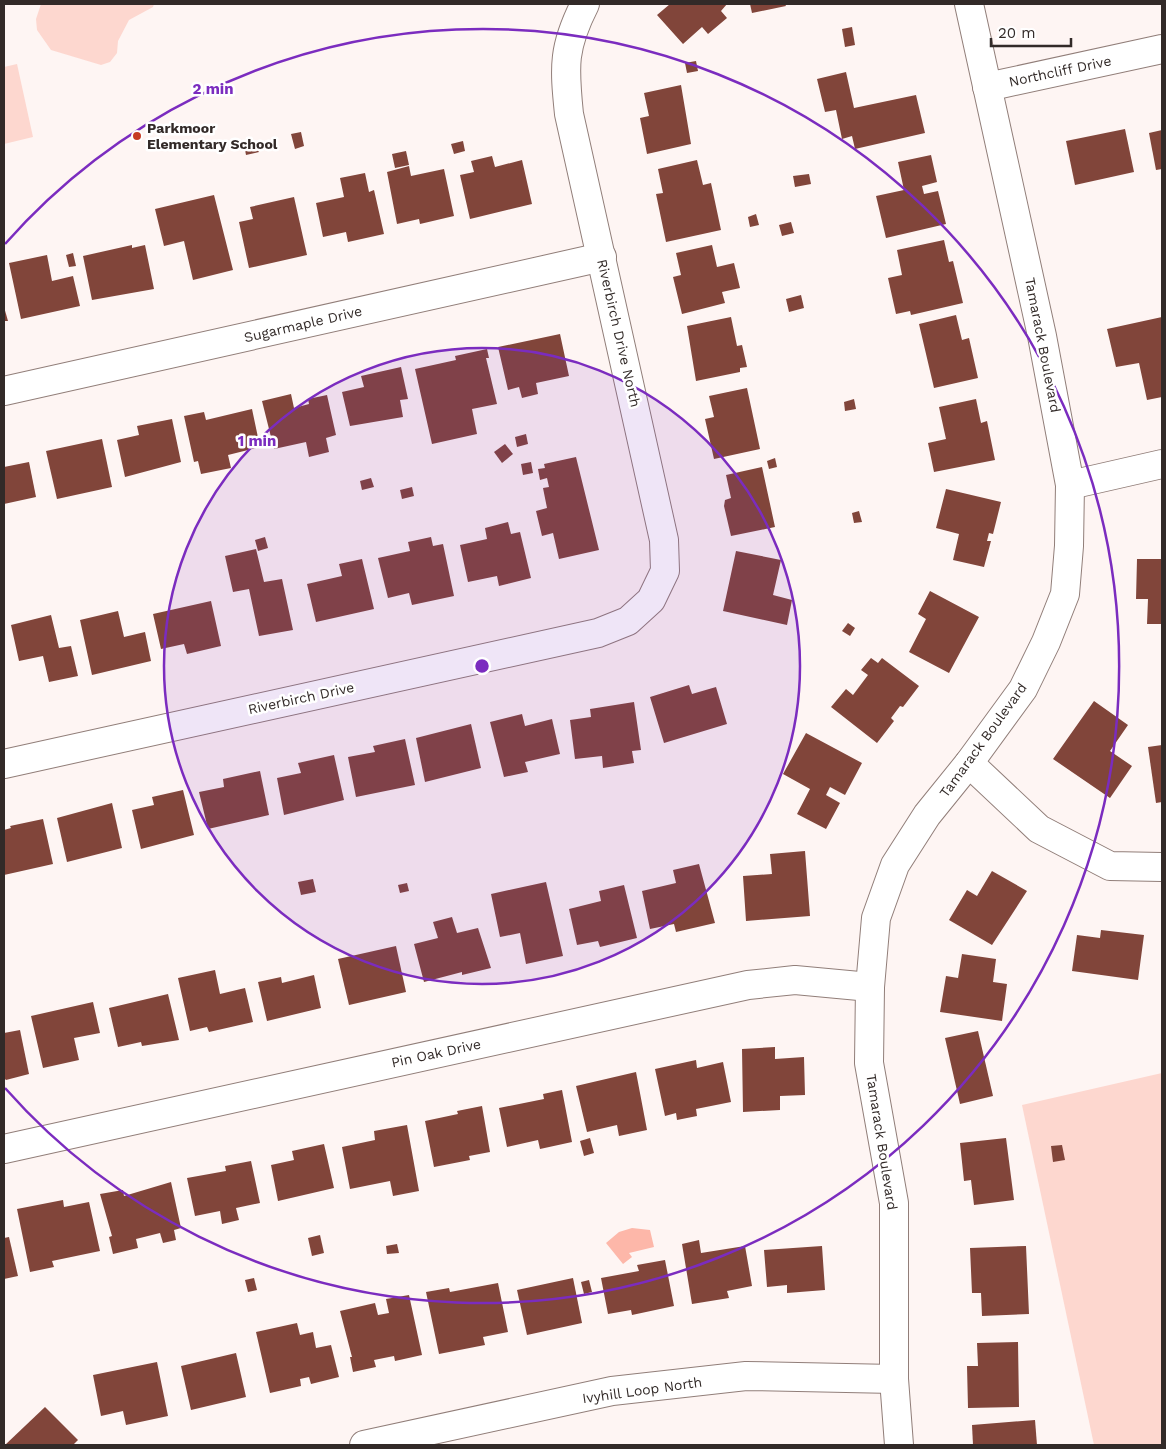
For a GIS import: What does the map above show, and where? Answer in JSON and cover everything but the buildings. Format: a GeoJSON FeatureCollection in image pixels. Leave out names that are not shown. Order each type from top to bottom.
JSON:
{"type":"FeatureCollection","features":[{"type":"Feature","properties":{"kind":"street","name":"Riverbirch Drive North"},"geometry":{"type":"LineString","coordinates":[[585,4],[571,31],[564,71],[569,114],[664,540],[665,571],[651,600],[628,622],[598,633]]}},
{"type":"Feature","properties":{"kind":"street","name":"Tamarack Boulevard"},"geometry":{"type":"LineString","coordinates":[[899,1445],[894,1379],[894,1203],[870,1063],[870,987],[876,918],[895,865],[926,815],[969,763],[1022,689],[1046,642],[1065,594],[1070,485],[1042,336],[969,4]]}},
{"type":"Feature","properties":{"kind":"street","name":"Northcliff Drive"},"geometry":{"type":"LineString","coordinates":[[987,87],[1162,49]]}},
{"type":"Feature","properties":{"kind":"street","name":"Sugarmaple Drive"},"geometry":{"type":"LineString","coordinates":[[4,391],[602,257]]}},
{"type":"Feature","properties":{"kind":"street"},"geometry":{"type":"LineString","coordinates":[[1070,485],[1162,464]]}},
{"type":"Feature","properties":{"kind":"street","name":"Riverbirch Drive"},"geometry":{"type":"LineString","coordinates":[[4,764],[598,633]]}},
{"type":"Feature","properties":{"kind":"street"},"geometry":{"type":"LineString","coordinates":[[969,763],[1039,829],[1110,866],[1162,867]]}},
{"type":"Feature","properties":{"kind":"street","name":"Pin Oak Drive"},"geometry":{"type":"LineString","coordinates":[[4,1149],[748,984],[795,980],[870,987]]}},
{"type":"Feature","properties":{"kind":"street","name":"Ivyhill Loop North"},"geometry":{"type":"LineString","coordinates":[[364,1445],[612,1391],[746,1376],[894,1379]]}},
{"type":"Feature","properties":{"kind":"shaded area"},"geometry":{"type":"Polygon","coordinates":[[[41,4],[154,4],[153,7],[129,20],[118,41],[117,53],[110,62],[101,65],[51,50],[37,30],[36,19],[41,4]]]}},
{"type":"Feature","properties":{"kind":"shaded area"},"geometry":{"type":"Polygon","coordinates":[[[17,64],[33,137],[4,144],[4,67],[17,64]]]}},
{"type":"Feature","properties":{"kind":"shaded area"},"geometry":{"type":"Polygon","coordinates":[[[1162,1073],[1162,1445],[1094,1445],[1022,1105],[1162,1073]]]}},
{"type":"Feature","properties":{"kind":"shaded area"},"geometry":{"type":"Polygon","coordinates":[[[632,1228],[650,1230],[654,1247],[629,1253],[632,1257],[623,1264],[606,1243],[619,1232],[632,1228]]]}},
{"type":"Feature","properties":{"kind":"place","name":"Parkmoor Elementary School"},"geometry":{"type":"Point","coordinates":[137,136]}}]}
